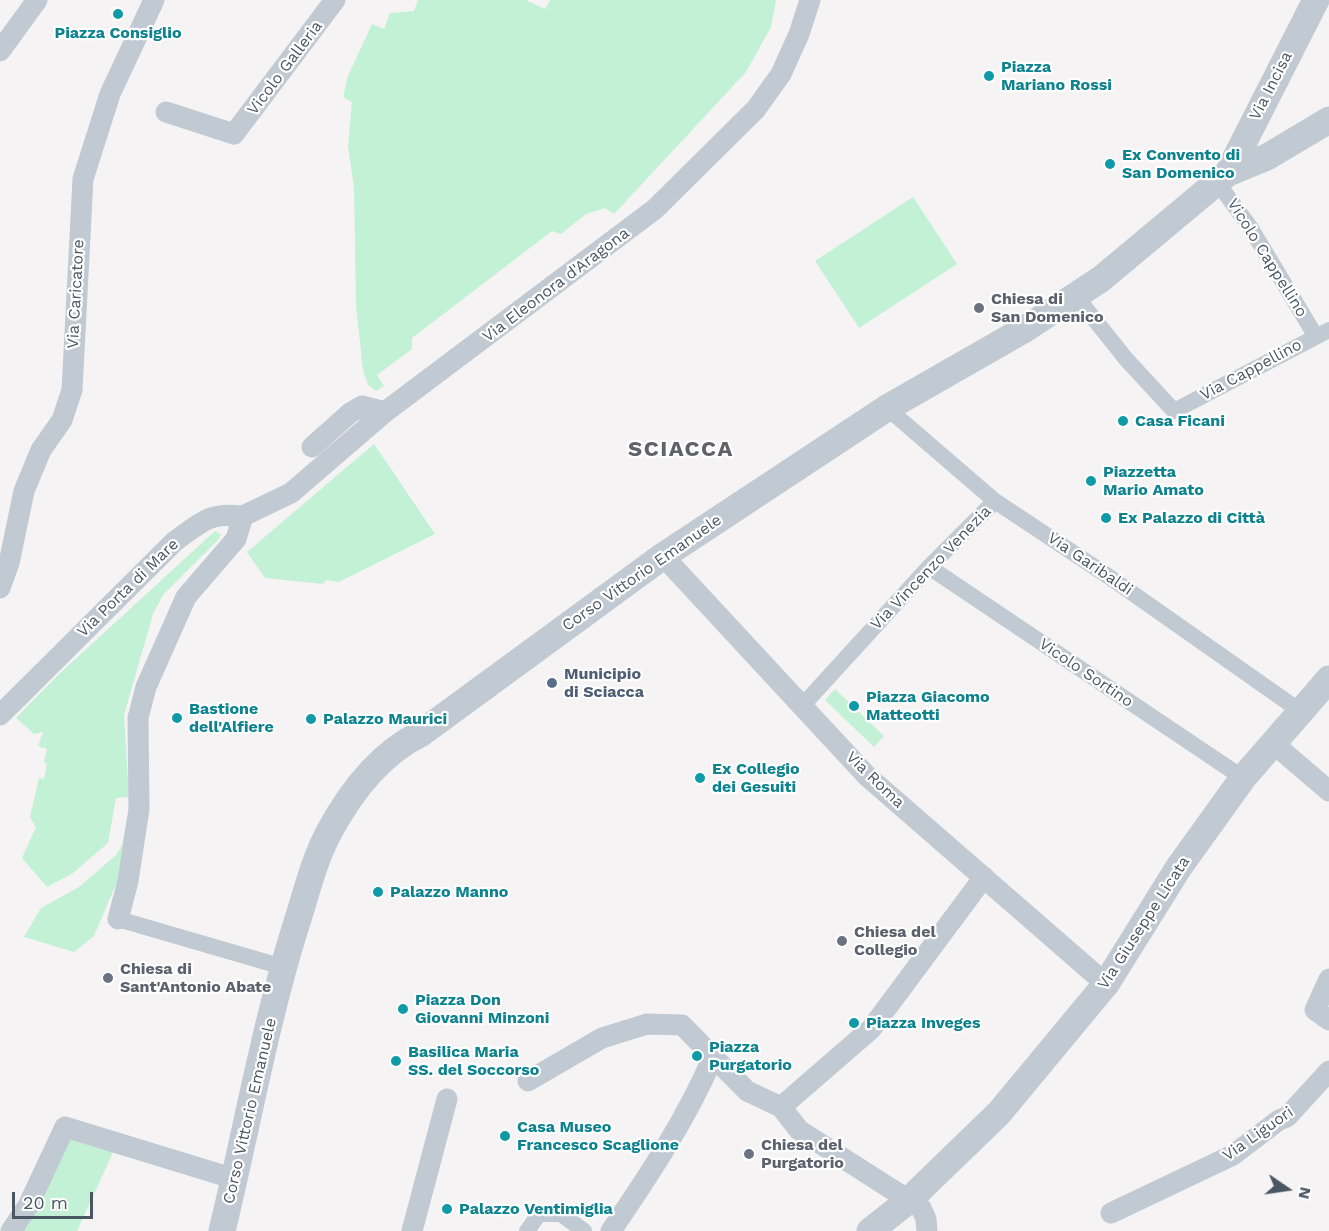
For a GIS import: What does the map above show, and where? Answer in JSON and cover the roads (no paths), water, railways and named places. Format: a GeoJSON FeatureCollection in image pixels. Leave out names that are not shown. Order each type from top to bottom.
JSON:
{"type":"FeatureCollection","features":[{"type":"Feature","properties":{"kind":"street"},"geometry":{"type":"LineString","coordinates":[[0,51],[37,0]]}},
{"type":"Feature","properties":{"kind":"street","name":"Via Caricatore"},"geometry":{"type":"LineString","coordinates":[[0,588],[9,563],[24,492],[41,450],[62,420],[72,390],[83,179],[110,94],[153,0]]}},
{"type":"Feature","properties":{"kind":"street","name":"Vicolo Galleria"},"geometry":{"type":"LineString","coordinates":[[166,112],[234,134],[335,0]]}},
{"type":"Feature","properties":{"kind":"street","name":"Via Eleonora d'Aragona"},"geometry":{"type":"LineString","coordinates":[[243,516],[291,493],[385,412],[655,209],[756,109],[781,74],[799,34],[810,0]]}},
{"type":"Feature","properties":{"kind":"street","name":"Via Incisa"},"geometry":{"type":"LineString","coordinates":[[1223,178],[1316,0]]}},
{"type":"Feature","properties":{"kind":"street","name":"Corso Vittorio Emanuele"},"geometry":{"type":"LineString","coordinates":[[222,1231],[283,967],[316,859],[344,806],[380,762],[401,743],[420,734],[663,556],[887,408],[1025,328],[1101,279],[1223,178],[1267,157],[1329,120]]}},
{"type":"Feature","properties":{"kind":"street","name":"Vicolo Cappellino"},"geometry":{"type":"LineString","coordinates":[[1223,178],[1250,227],[1322,333]]}},
{"type":"Feature","properties":{"kind":"street","name":"Via Cappellino"},"geometry":{"type":"LineString","coordinates":[[1075,295],[1126,359],[1174,411],[1322,333]]}},
{"type":"Feature","properties":{"kind":"street"},"geometry":{"type":"LineString","coordinates":[[312,447],[350,413],[362,406],[385,412]]}},
{"type":"Feature","properties":{"kind":"street","name":"Via Garibaldi"},"geometry":{"type":"LineString","coordinates":[[887,408],[995,501],[1108,576],[1300,711]]}},
{"type":"Feature","properties":{"kind":"street","name":"Via Vincenzo Venezia"},"geometry":{"type":"LineString","coordinates":[[803,705],[929,567],[995,501]]}},
{"type":"Feature","properties":{"kind":"street","name":"Via Porta di Mare"},"geometry":{"type":"LineString","coordinates":[[0,715],[175,541],[208,518],[223,514],[243,516]]}},
{"type":"Feature","properties":{"kind":"street"},"geometry":{"type":"LineString","coordinates":[[243,516],[236,539],[186,597],[146,687],[138,718],[139,809],[128,881],[118,919],[283,967]]}},
{"type":"Feature","properties":{"kind":"street","name":"Via Roma"},"geometry":{"type":"LineString","coordinates":[[663,556],[867,776],[1106,984]]}},
{"type":"Feature","properties":{"kind":"street","name":"Vicolo Sortino"},"geometry":{"type":"LineString","coordinates":[[929,567],[1243,778]]}},
{"type":"Feature","properties":{"kind":"street","name":"Via Giuseppe Licata"},"geometry":{"type":"LineString","coordinates":[[870,1231],[908,1201],[999,1113],[1106,984],[1179,867],[1243,778],[1329,678]]}},
{"type":"Feature","properties":{"kind":"street"},"geometry":{"type":"LineString","coordinates":[[1274,744],[1329,792]]}},
{"type":"Feature","properties":{"kind":"street"},"geometry":{"type":"LineString","coordinates":[[781,1107],[871,1029],[984,878]]}},
{"type":"Feature","properties":{"kind":"street"},"geometry":{"type":"LineString","coordinates":[[1322,1015],[1329,981]]}},
{"type":"Feature","properties":{"kind":"street"},"geometry":{"type":"LineString","coordinates":[[528,1081],[602,1038],[647,1024],[682,1025],[747,1091],[781,1107],[799,1130],[921,1208],[926,1219],[927,1231]]}},
{"type":"Feature","properties":{"kind":"street"},"geometry":{"type":"LineString","coordinates":[[611,1231],[655,1168],[688,1109],[713,1057]]}},
{"type":"Feature","properties":{"kind":"street","name":"Via Liguori"},"geometry":{"type":"LineString","coordinates":[[1112,1213],[1233,1155],[1279,1120],[1287,1117],[1329,1071]]}},
{"type":"Feature","properties":{"kind":"street"},"geometry":{"type":"LineString","coordinates":[[412,1231],[447,1099]]}},
{"type":"Feature","properties":{"kind":"street"},"geometry":{"type":"LineString","coordinates":[[11,1231],[28,1206],[65,1127],[100,1135],[235,1179]]}},
{"type":"Feature","properties":{"kind":"street"},"geometry":{"type":"LineString","coordinates":[[527,1231],[539,1214],[561,1214],[584,1231]]}},
{"type":"Feature","properties":{"kind":"place","name":"Piazza Consiglio"},"geometry":{"type":"Point","coordinates":[118,14]}},
{"type":"Feature","properties":{"kind":"place","name":"Piazza Mariano Rossi"},"geometry":{"type":"Point","coordinates":[989,76]}},
{"type":"Feature","properties":{"kind":"place","name":"Ex Convento di San Domenico"},"geometry":{"type":"Point","coordinates":[1110,164]}},
{"type":"Feature","properties":{"kind":"place","name":"Chiesa di San Domenico"},"geometry":{"type":"Point","coordinates":[979,308]}},
{"type":"Feature","properties":{"kind":"place","name":"Casa Ficani"},"geometry":{"type":"Point","coordinates":[1123,421]}},
{"type":"Feature","properties":{"kind":"place","name":"Piazzetta Mario Amato"},"geometry":{"type":"Point","coordinates":[1091,481]}},
{"type":"Feature","properties":{"kind":"place","name":"Ex Palazzo di Città"},"geometry":{"type":"Point","coordinates":[1106,518]}},
{"type":"Feature","properties":{"kind":"place","name":"Municipio di Sciacca"},"geometry":{"type":"Point","coordinates":[552,683]}},
{"type":"Feature","properties":{"kind":"place","name":"Piazza Giacomo Matteotti"},"geometry":{"type":"Point","coordinates":[854,706]}},
{"type":"Feature","properties":{"kind":"place","name":"Bastione dell'Alfiere"},"geometry":{"type":"Point","coordinates":[177,718]}},
{"type":"Feature","properties":{"kind":"place","name":"Palazzo Maurici"},"geometry":{"type":"Point","coordinates":[311,719]}},
{"type":"Feature","properties":{"kind":"place","name":"Ex Collegio dei Gesuiti"},"geometry":{"type":"Point","coordinates":[700,778]}},
{"type":"Feature","properties":{"kind":"place","name":"Palazzo Manno"},"geometry":{"type":"Point","coordinates":[378,892]}},
{"type":"Feature","properties":{"kind":"place","name":"Chiesa del Collegio"},"geometry":{"type":"Point","coordinates":[842,941]}},
{"type":"Feature","properties":{"kind":"place","name":"Chiesa di Sant'Antonio Abate"},"geometry":{"type":"Point","coordinates":[108,978]}},
{"type":"Feature","properties":{"kind":"place","name":"Piazza Don Giovanni Minzoni"},"geometry":{"type":"Point","coordinates":[403,1009]}},
{"type":"Feature","properties":{"kind":"place","name":"Piazza Inveges"},"geometry":{"type":"Point","coordinates":[854,1023]}},
{"type":"Feature","properties":{"kind":"place","name":"Piazza Purgatorio"},"geometry":{"type":"Point","coordinates":[697,1056]}},
{"type":"Feature","properties":{"kind":"place","name":"Basilica Maria SS. del Soccorso"},"geometry":{"type":"Point","coordinates":[396,1061]}},
{"type":"Feature","properties":{"kind":"place","name":"Casa Museo Francesco Scaglione"},"geometry":{"type":"Point","coordinates":[505,1136]}},
{"type":"Feature","properties":{"kind":"place","name":"Chiesa del Purgatorio"},"geometry":{"type":"Point","coordinates":[749,1154]}},
{"type":"Feature","properties":{"kind":"place","name":"Palazzo Ventimiglia"},"geometry":{"type":"Point","coordinates":[447,1209]}},
{"type":"Feature","properties":{"kind":"district","name":"SCIACCA"},"geometry":{"type":"Point","coordinates":[681,450]}}]}
